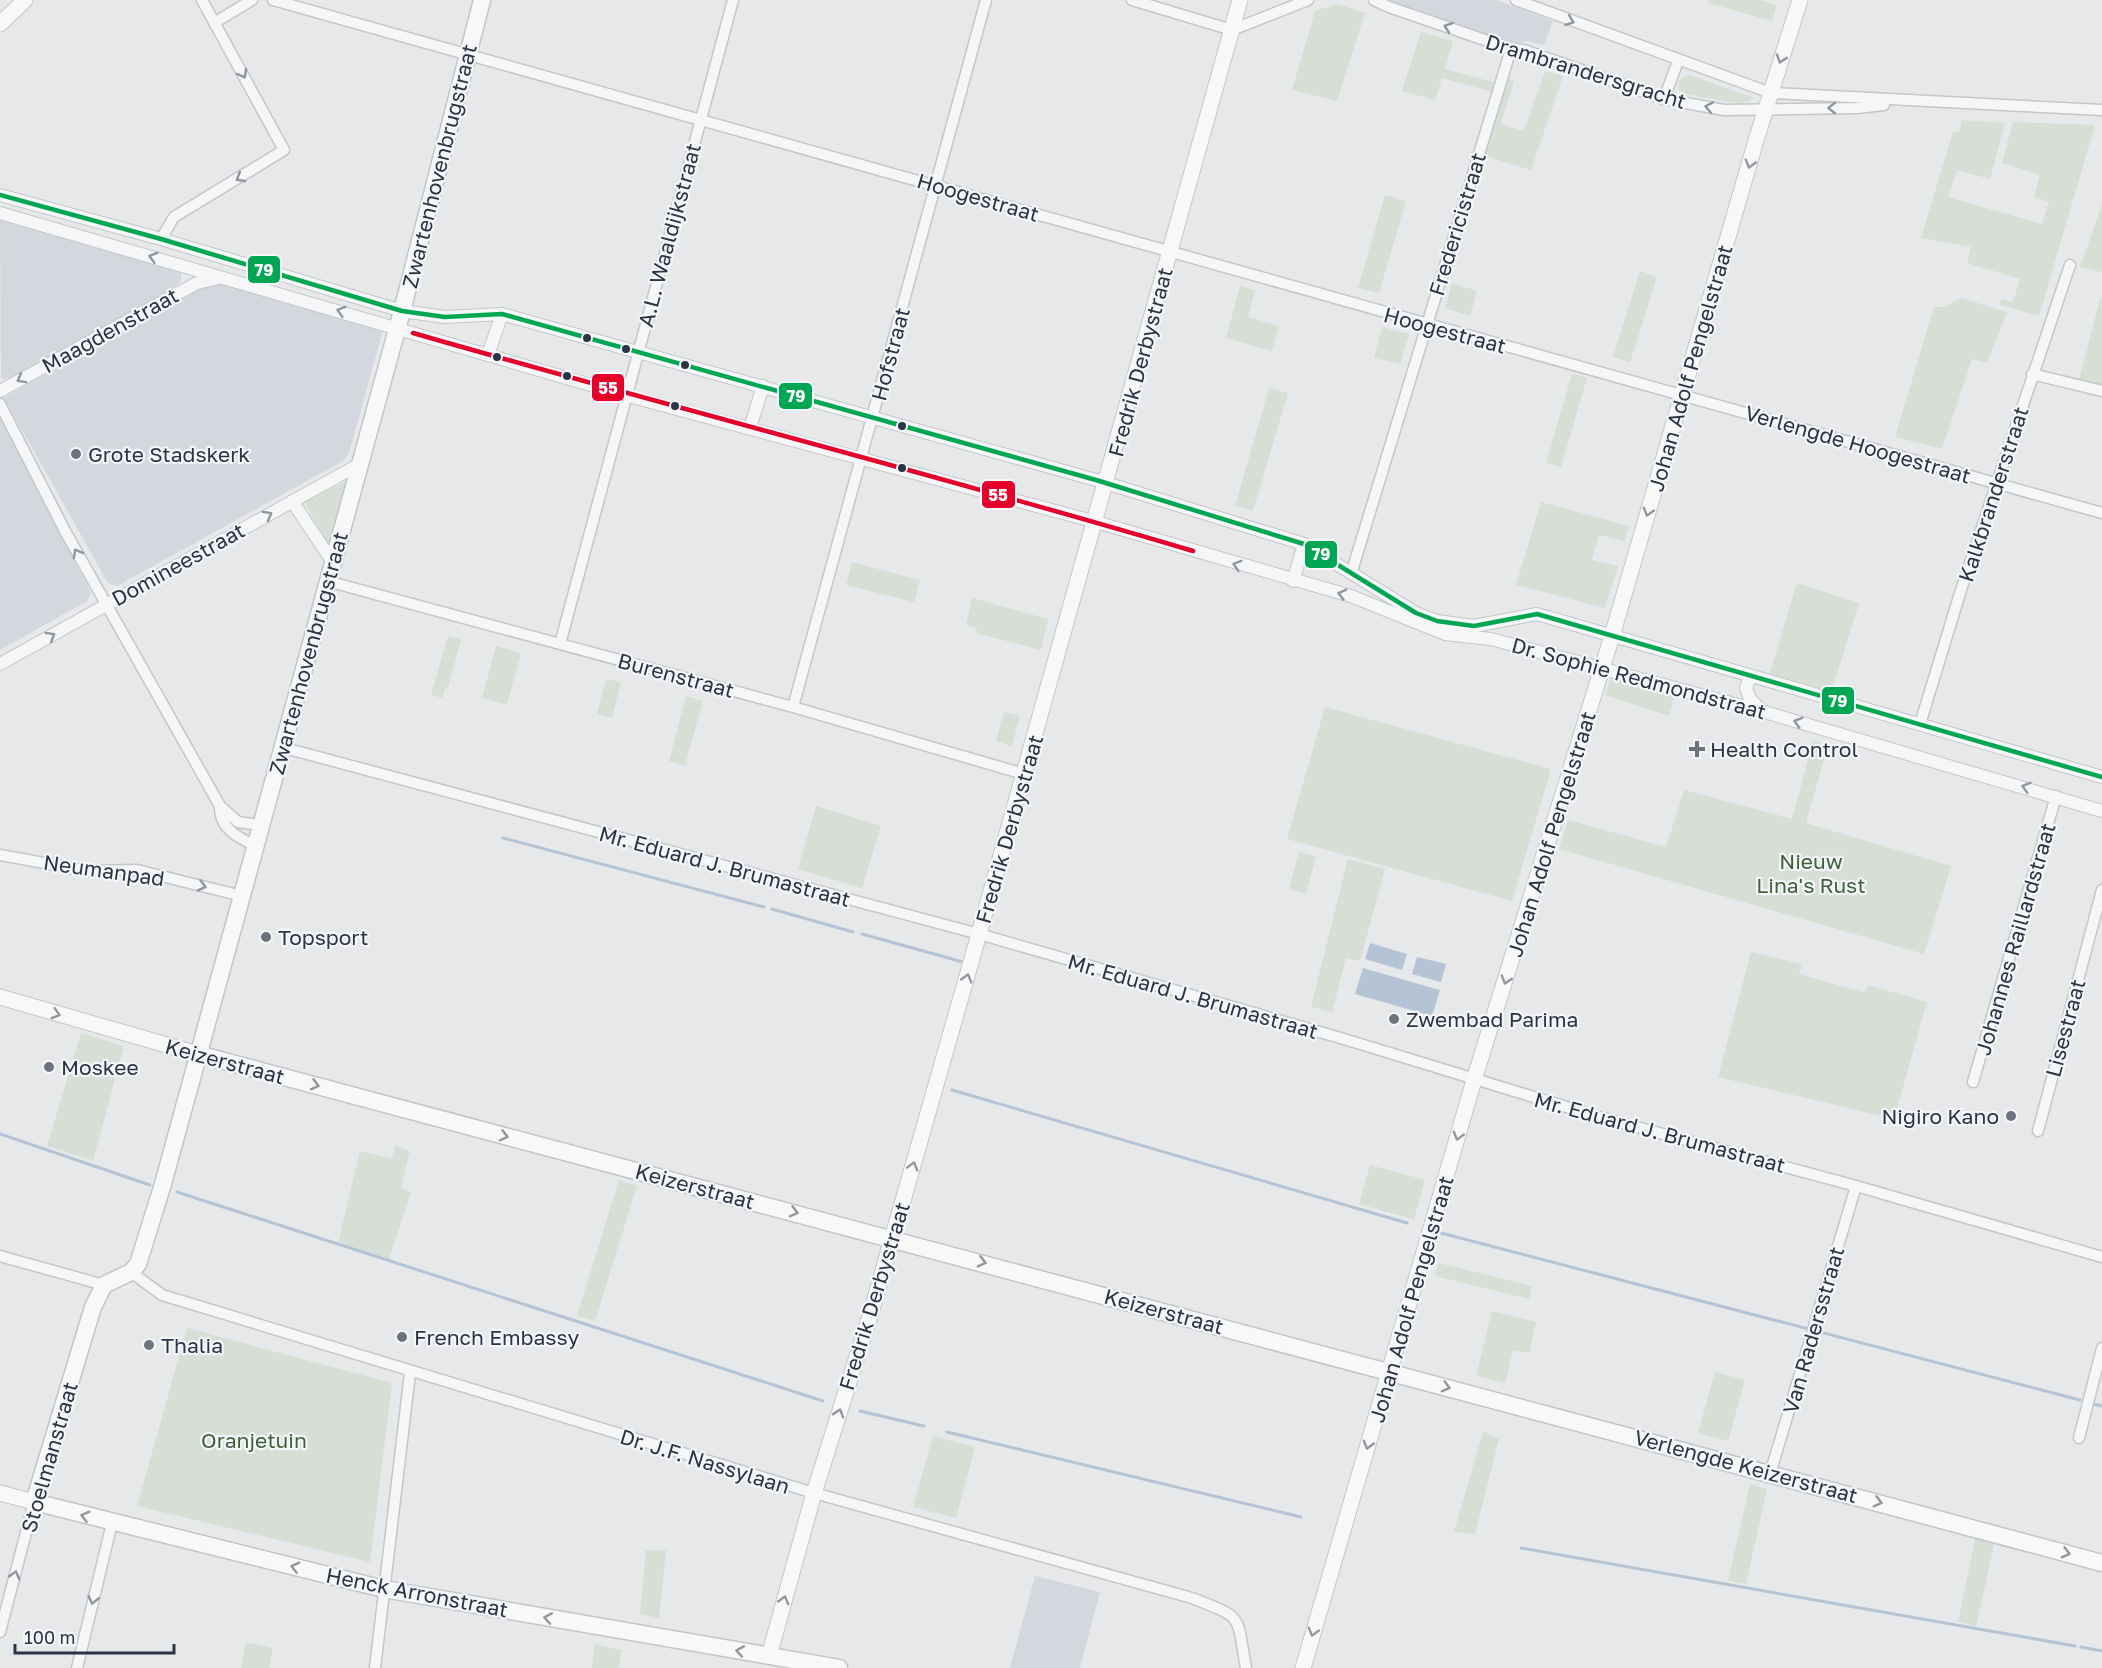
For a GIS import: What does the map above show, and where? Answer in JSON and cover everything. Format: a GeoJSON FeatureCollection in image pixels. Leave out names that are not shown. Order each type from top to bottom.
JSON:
{"type":"FeatureCollection","features":[{"type":"Feature","properties":{"kind":"main road"},"geometry":{"type":"LineString","coordinates":[[0,24],[26,0]]}},
{"type":"Feature","properties":{"kind":"main road","name":"Zwartenhovenbrugstraat"},"geometry":{"type":"LineString","coordinates":[[131,1272],[138,1264],[163,1184],[402,311],[482,0]]}},
{"type":"Feature","properties":{"kind":"main road","name":"Fredrik Derbystraat"},"geometry":{"type":"LineString","coordinates":[[769,1656],[814,1493],[892,1238],[979,934],[1096,522],[1240,0]]}},
{"type":"Feature","properties":{"kind":"main road","name":"Johan Adolf Pengelstraat"},"geometry":{"type":"LineString","coordinates":[[1303,1668],[1474,1080],[1612,636],[1800,0]]}},
{"type":"Feature","properties":{"kind":"main road","name":"Keizerstraat"},"geometry":{"type":"LineString","coordinates":[[0,997],[198,1054],[1389,1372]]}},
{"type":"Feature","properties":{"kind":"main road"},"geometry":{"type":"LineString","coordinates":[[104,1285],[131,1272]]}},
{"type":"Feature","properties":{"kind":"main road","name":"Stoelmanstraat"},"geometry":{"type":"LineString","coordinates":[[34,1502],[93,1307],[104,1285]]}},
{"type":"Feature","properties":{"kind":"main road","name":"Verlengde Keizerstraat"},"geometry":{"type":"LineString","coordinates":[[1389,1372],[2102,1563]]}},
{"type":"Feature","properties":{"kind":"main road","name":"Henck Arronstraat"},"geometry":{"type":"LineString","coordinates":[[0,1493],[112,1523],[384,1589],[839,1668]]}},
{"type":"Feature","properties":{"kind":"street"},"geometry":{"type":"LineString","coordinates":[[161,239],[174,217],[283,152],[282,144],[202,0]]}},
{"type":"Feature","properties":{"kind":"street"},"geometry":{"type":"LineString","coordinates":[[214,23],[252,0]]}},
{"type":"Feature","properties":{"kind":"street","name":"Hoogestraat"},"geometry":{"type":"LineString","coordinates":[[273,0],[1170,251],[1426,326],[1683,395]]}},
{"type":"Feature","properties":{"kind":"street","name":"A.L. Waaldijkstraat"},"geometry":{"type":"LineString","coordinates":[[560,644],[732,0]]}},
{"type":"Feature","properties":{"kind":"street","name":"Hofstraat"},"geometry":{"type":"LineString","coordinates":[[793,707],[986,0]]}},
{"type":"Feature","properties":{"kind":"street"},"geometry":{"type":"LineString","coordinates":[[1132,0],[1232,30],[1308,0]]}},
{"type":"Feature","properties":{"kind":"street","name":"Drambrandersgracht"},"geometry":{"type":"LineString","coordinates":[[1374,0],[1511,49],[1524,50],[1664,99],[1724,110],[1769,100],[1911,102],[2102,110]]}},
{"type":"Feature","properties":{"kind":"street","name":"Drambrandersgracht"},"geometry":{"type":"LineString","coordinates":[[1516,0],[1678,61],[1769,100]]}},
{"type":"Feature","properties":{"kind":"street","name":"Fredericistraat"},"geometry":{"type":"LineString","coordinates":[[1352,571],[1511,49]]}},
{"type":"Feature","properties":{"kind":"street"},"geometry":{"type":"LineString","coordinates":[[1664,99],[1678,61]]}},
{"type":"Feature","properties":{"kind":"street","name":"Dr. Sophie Redmondstraat"},"geometry":{"type":"LineString","coordinates":[[0,195],[200,250],[402,311],[445,316],[502,314],[637,350],[1106,484],[1304,544],[1352,571],[1394,606],[1445,634],[1491,639],[1601,668],[1761,711],[2102,810]]}},
{"type":"Feature","properties":{"kind":"street","name":"Dr. Sophie Redmondstraat"},"geometry":{"type":"LineString","coordinates":[[0,213],[625,395],[1096,522],[1293,582],[1394,606],[1437,621],[1474,626],[1537,614],[2102,777]]}},
{"type":"Feature","properties":{"kind":"street"},"geometry":{"type":"LineString","coordinates":[[183,290],[200,250]]}},
{"type":"Feature","properties":{"kind":"street","name":"Kalkbranderstraat"},"geometry":{"type":"LineString","coordinates":[[1920,724],[2032,374],[2070,265]]}},
{"type":"Feature","properties":{"kind":"street","name":"Maagdenstraat"},"geometry":{"type":"LineString","coordinates":[[0,391],[183,290],[197,283],[222,278]]}},
{"type":"Feature","properties":{"kind":"street"},"geometry":{"type":"LineString","coordinates":[[488,355],[502,314]]}},
{"type":"Feature","properties":{"kind":"street"},"geometry":{"type":"LineString","coordinates":[[2032,374],[2102,391]]}},
{"type":"Feature","properties":{"kind":"street"},"geometry":{"type":"LineString","coordinates":[[750,429],[763,387]]}},
{"type":"Feature","properties":{"kind":"street","name":"Verlengde Hoogestraat"},"geometry":{"type":"LineString","coordinates":[[1683,395],[2102,513]]}},
{"type":"Feature","properties":{"kind":"street"},"geometry":{"type":"LineString","coordinates":[[0,404],[106,604],[220,806],[237,822],[260,825]]}},
{"type":"Feature","properties":{"kind":"street","name":"Domineestraat"},"geometry":{"type":"LineString","coordinates":[[0,664],[358,465]]}},
{"type":"Feature","properties":{"kind":"street"},"geometry":{"type":"LineString","coordinates":[[292,501],[332,561]]}},
{"type":"Feature","properties":{"kind":"street"},"geometry":{"type":"LineString","coordinates":[[1293,582],[1304,544]]}},
{"type":"Feature","properties":{"kind":"street","name":"Burenstraat"},"geometry":{"type":"LineString","coordinates":[[327,581],[793,707],[1024,774]]}},
{"type":"Feature","properties":{"kind":"street"},"geometry":{"type":"LineString","coordinates":[[1750,676],[1746,688],[1750,699],[1761,711]]}},
{"type":"Feature","properties":{"kind":"street","name":"Mr. Eduard J. Brumastraat"},"geometry":{"type":"LineString","coordinates":[[281,747],[979,934],[1596,1116],[1856,1186],[2102,1257]]}},
{"type":"Feature","properties":{"kind":"street","name":"Johannes Raillardstraat"},"geometry":{"type":"LineString","coordinates":[[1973,1082],[2056,796]]}},
{"type":"Feature","properties":{"kind":"street"},"geometry":{"type":"LineString","coordinates":[[220,806],[222,818],[232,834],[255,845]]}},
{"type":"Feature","properties":{"kind":"street","name":"Neumanpad"},"geometry":{"type":"LineString","coordinates":[[0,855],[88,870],[137,870],[242,896]]}},
{"type":"Feature","properties":{"kind":"street","name":"Lisestraat"},"geometry":{"type":"LineString","coordinates":[[2038,1131],[2102,890]]}},
{"type":"Feature","properties":{"kind":"street","name":"Van Radersstraat"},"geometry":{"type":"LineString","coordinates":[[1770,1474],[1856,1186]]}},
{"type":"Feature","properties":{"kind":"street"},"geometry":{"type":"LineString","coordinates":[[0,1256],[104,1285]]}},
{"type":"Feature","properties":{"kind":"street","name":"Dr. J.F. Nassylaan"},"geometry":{"type":"LineString","coordinates":[[131,1272],[162,1296],[410,1373],[814,1493],[1192,1598],[1218,1608],[1234,1617],[1240,1624],[1246,1668]]}},
{"type":"Feature","properties":{"kind":"street"},"geometry":{"type":"LineString","coordinates":[[2079,1438],[2102,1348]]}},
{"type":"Feature","properties":{"kind":"street"},"geometry":{"type":"LineString","coordinates":[[375,1668],[410,1373]]}},
{"type":"Feature","properties":{"kind":"street","name":"Stoelmanstraat"},"geometry":{"type":"LineString","coordinates":[[0,1632],[34,1502]]}},
{"type":"Feature","properties":{"kind":"street"},"geometry":{"type":"LineString","coordinates":[[77,1668],[112,1523]]}},
{"type":"Feature","properties":{"kind":"shaded area"},"geometry":{"type":"Polygon","coordinates":[[[1387,0],[1497,0],[1553,21],[1544,45],[1527,41],[1515,44],[1387,3],[1387,0]]]}},
{"type":"Feature","properties":{"kind":"shaded area"},"geometry":{"type":"Polygon","coordinates":[[[0,216],[181,271],[181,281],[172,289],[11,378],[1,379],[0,216]]]}},
{"type":"Feature","properties":{"kind":"shaded area"},"geometry":{"type":"Polygon","coordinates":[[[226,281],[384,327],[349,453],[343,461],[117,586],[108,583],[4,398],[208,284],[226,281]]]}},
{"type":"Feature","properties":{"kind":"shaded area"},"geometry":{"type":"Polygon","coordinates":[[[0,418],[91,593],[87,601],[0,650],[0,418]]]}},
{"type":"Feature","properties":{"kind":"shaded area"},"geometry":{"type":"Polygon","coordinates":[[[1035,1576],[1100,1592],[1080,1668],[1010,1668],[1035,1576]]]}},
{"type":"Feature","properties":{"kind":"green space"},"geometry":{"type":"Polygon","coordinates":[[[1709,0],[1760,0],[1777,5],[1772,21],[1708,3],[1709,0]]]}},
{"type":"Feature","properties":{"kind":"green space"},"geometry":{"type":"Polygon","coordinates":[[[1337,4],[1365,13],[1337,101],[1292,90],[1315,11],[1337,4]]]}},
{"type":"Feature","properties":{"kind":"green space"},"geometry":{"type":"Polygon","coordinates":[[[1421,32],[1453,41],[1445,69],[1496,83],[1493,92],[1442,78],[1435,100],[1402,91],[1421,32]]]}},
{"type":"Feature","properties":{"kind":"green space"},"geometry":{"type":"Polygon","coordinates":[[[1545,71],[1563,76],[1531,170],[1482,155],[1506,78],[1514,81],[1501,124],[1524,131],[1545,71]]]}},
{"type":"Feature","properties":{"kind":"green space"},"geometry":{"type":"Polygon","coordinates":[[[1687,75],[1752,97],[1750,101],[1737,103],[1684,94],[1679,90],[1678,82],[1687,75]]]}},
{"type":"Feature","properties":{"kind":"green space"},"geometry":{"type":"Polygon","coordinates":[[[1962,120],[2005,123],[1990,179],[1957,170],[1948,197],[2042,224],[2049,202],[2034,197],[2040,175],[2002,163],[2013,122],[2095,125],[2039,316],[2000,305],[2002,299],[2013,302],[2020,279],[1967,263],[1971,247],[1921,238],[1953,132],[1959,132],[1962,120]]]}},
{"type":"Feature","properties":{"kind":"green space"},"geometry":{"type":"Polygon","coordinates":[[[1385,195],[1406,201],[1379,293],[1358,288],[1385,195]]]}},
{"type":"Feature","properties":{"kind":"green space"},"geometry":{"type":"Polygon","coordinates":[[[2102,205],[2102,272],[2080,267],[2102,205]]]}},
{"type":"Feature","properties":{"kind":"green space"},"geometry":{"type":"Polygon","coordinates":[[[1640,271],[1657,277],[1630,362],[1613,357],[1640,271]]]}},
{"type":"Feature","properties":{"kind":"green space"},"geometry":{"type":"Polygon","coordinates":[[[1452,283],[1477,291],[1470,316],[1445,308],[1452,283]]]}},
{"type":"Feature","properties":{"kind":"green space"},"geometry":{"type":"Polygon","coordinates":[[[1240,286],[1255,290],[1248,317],[1279,326],[1272,351],[1226,338],[1240,286]]]}},
{"type":"Feature","properties":{"kind":"green space"},"geometry":{"type":"Polygon","coordinates":[[[1961,298],[2007,312],[1987,363],[1972,359],[1942,449],[1895,437],[1934,307],[1945,307],[1961,298]]]}},
{"type":"Feature","properties":{"kind":"green space"},"geometry":{"type":"Polygon","coordinates":[[[2100,299],[2102,299],[2102,385],[2079,380],[2100,299]]]}},
{"type":"Feature","properties":{"kind":"green space"},"geometry":{"type":"Polygon","coordinates":[[[1382,327],[1409,334],[1400,364],[1374,358],[1382,327]]]}},
{"type":"Feature","properties":{"kind":"green space"},"geometry":{"type":"Polygon","coordinates":[[[1572,374],[1587,378],[1561,467],[1546,463],[1572,374]]]}},
{"type":"Feature","properties":{"kind":"green space"},"geometry":{"type":"Polygon","coordinates":[[[1269,388],[1288,393],[1253,511],[1235,506],[1269,388]]]}},
{"type":"Feature","properties":{"kind":"green space"},"geometry":{"type":"Polygon","coordinates":[[[346,481],[329,545],[304,502],[346,481]]]}},
{"type":"Feature","properties":{"kind":"green space"},"geometry":{"type":"Polygon","coordinates":[[[1541,502],[1629,526],[1625,541],[1599,535],[1592,560],[1618,566],[1605,608],[1516,585],[1541,502]]]}},
{"type":"Feature","properties":{"kind":"green space"},"geometry":{"type":"Polygon","coordinates":[[[852,562],[920,580],[914,602],[846,585],[852,562]]]}},
{"type":"Feature","properties":{"kind":"green space"},"geometry":{"type":"Polygon","coordinates":[[[1797,583],[1859,603],[1831,693],[1769,676],[1797,583]]]}},
{"type":"Feature","properties":{"kind":"green space"},"geometry":{"type":"Polygon","coordinates":[[[972,598],[1048,619],[1041,650],[976,633],[977,628],[966,625],[972,598]]]}},
{"type":"Feature","properties":{"kind":"green space"},"geometry":{"type":"Polygon","coordinates":[[[448,636],[461,639],[448,688],[445,687],[442,698],[431,695],[448,636]]]}},
{"type":"Feature","properties":{"kind":"green space"},"geometry":{"type":"Polygon","coordinates":[[[496,646],[521,653],[507,705],[482,698],[496,646]]]}},
{"type":"Feature","properties":{"kind":"green space"},"geometry":{"type":"Polygon","coordinates":[[[1611,676],[1675,694],[1669,716],[1605,695],[1611,676]]]}},
{"type":"Feature","properties":{"kind":"green space"},"geometry":{"type":"Polygon","coordinates":[[[606,679],[621,682],[612,718],[597,714],[606,679]]]}},
{"type":"Feature","properties":{"kind":"green space"},"geometry":{"type":"Polygon","coordinates":[[[686,696],[703,701],[685,766],[669,761],[686,696]]]}},
{"type":"Feature","properties":{"kind":"green space"},"geometry":{"type":"Polygon","coordinates":[[[1325,707],[1551,769],[1512,901],[1287,839],[1325,707]]]}},
{"type":"Feature","properties":{"kind":"green space"},"geometry":{"type":"Polygon","coordinates":[[[1004,712],[1020,716],[1012,746],[996,741],[1004,712]]]}},
{"type":"Feature","properties":{"kind":"green space","name":"Nieuw Lina's Rust"},"geometry":{"type":"Polygon","coordinates":[[[1813,741],[1828,745],[1806,823],[1951,866],[1924,954],[1559,849],[1568,820],[1666,847],[1684,790],[1792,819],[1813,741]]]}},
{"type":"Feature","properties":{"kind":"green space"},"geometry":{"type":"Polygon","coordinates":[[[816,806],[881,826],[862,888],[798,869],[816,806]]]}},
{"type":"Feature","properties":{"kind":"green space"},"geometry":{"type":"Polygon","coordinates":[[[1299,852],[1316,856],[1306,894],[1289,889],[1299,852]]]}},
{"type":"Feature","properties":{"kind":"green space"},"geometry":{"type":"Polygon","coordinates":[[[1348,859],[1385,869],[1360,961],[1346,958],[1332,1012],[1311,1007],[1348,859]]]}},
{"type":"Feature","properties":{"kind":"green space"},"geometry":{"type":"Polygon","coordinates":[[[1751,952],[1802,964],[1799,974],[1865,993],[1868,985],[1927,1002],[1894,1119],[1718,1077],[1751,952]]]}},
{"type":"Feature","properties":{"kind":"green space"},"geometry":{"type":"Polygon","coordinates":[[[81,1033],[124,1046],[93,1161],[47,1146],[81,1033]]]}},
{"type":"Feature","properties":{"kind":"green space"},"geometry":{"type":"Polygon","coordinates":[[[395,1146],[410,1151],[401,1188],[411,1192],[389,1259],[338,1243],[360,1151],[392,1159],[395,1146]]]}},
{"type":"Feature","properties":{"kind":"green space"},"geometry":{"type":"Polygon","coordinates":[[[1370,1165],[1425,1180],[1414,1219],[1359,1204],[1370,1165]]]}},
{"type":"Feature","properties":{"kind":"green space"},"geometry":{"type":"Polygon","coordinates":[[[619,1180],[637,1186],[595,1321],[577,1316],[619,1180]]]}},
{"type":"Feature","properties":{"kind":"green space"},"geometry":{"type":"Polygon","coordinates":[[[1438,1263],[1532,1286],[1529,1299],[1435,1276],[1438,1263]]]}},
{"type":"Feature","properties":{"kind":"green space"},"geometry":{"type":"Polygon","coordinates":[[[1492,1311],[1536,1322],[1529,1353],[1513,1350],[1505,1383],[1476,1376],[1492,1311]]]}},
{"type":"Feature","properties":{"kind":"green space","name":"Oranjetuin"},"geometry":{"type":"Polygon","coordinates":[[[187,1328],[392,1383],[370,1562],[137,1506],[187,1328]]]}},
{"type":"Feature","properties":{"kind":"green space"},"geometry":{"type":"Polygon","coordinates":[[[1715,1372],[1745,1380],[1728,1441],[1698,1433],[1715,1372]]]}},
{"type":"Feature","properties":{"kind":"green space"},"geometry":{"type":"Polygon","coordinates":[[[1483,1431],[1499,1439],[1475,1534],[1454,1532],[1483,1431]]]}},
{"type":"Feature","properties":{"kind":"green space"},"geometry":{"type":"Polygon","coordinates":[[[933,1436],[975,1447],[956,1518],[913,1507],[933,1436]]]}},
{"type":"Feature","properties":{"kind":"green space"},"geometry":{"type":"Polygon","coordinates":[[[1750,1484],[1767,1489],[1746,1584],[1728,1581],[1750,1484]]]}},
{"type":"Feature","properties":{"kind":"green space"},"geometry":{"type":"Polygon","coordinates":[[[1976,1535],[1995,1541],[1976,1626],[1958,1622],[1976,1535]]]}},
{"type":"Feature","properties":{"kind":"green space"},"geometry":{"type":"Polygon","coordinates":[[[646,1550],[666,1550],[659,1618],[640,1614],[646,1550]]]}},
{"type":"Feature","properties":{"kind":"green space"},"geometry":{"type":"Polygon","coordinates":[[[246,1642],[273,1648],[269,1668],[241,1668],[246,1642]]]}},
{"type":"Feature","properties":{"kind":"green space"},"geometry":{"type":"Polygon","coordinates":[[[595,1644],[621,1650],[619,1668],[592,1668],[595,1644]]]}},
{"type":"Feature","properties":{"kind":"water"},"geometry":{"type":"Polygon","coordinates":[[[1370,943],[1407,954],[1402,970],[1365,959],[1370,943]]]}},
{"type":"Feature","properties":{"kind":"water"},"geometry":{"type":"Polygon","coordinates":[[[1417,957],[1446,964],[1441,982],[1412,974],[1417,957]]]}},
{"type":"Feature","properties":{"kind":"water"},"geometry":{"type":"Polygon","coordinates":[[[1363,968],[1440,990],[1432,1016],[1355,994],[1363,968]]]}},
{"type":"Feature","properties":{"kind":"waterway"},"geometry":{"type":"LineString","coordinates":[[503,838],[764,907]]}},
{"type":"Feature","properties":{"kind":"waterway"},"geometry":{"type":"LineString","coordinates":[[772,909],[853,932]]}},
{"type":"Feature","properties":{"kind":"waterway"},"geometry":{"type":"LineString","coordinates":[[862,934],[963,962]]}},
{"type":"Feature","properties":{"kind":"waterway"},"geometry":{"type":"LineString","coordinates":[[952,1090],[1407,1223]]}},
{"type":"Feature","properties":{"kind":"waterway"},"geometry":{"type":"LineString","coordinates":[[0,1134],[150,1185]]}},
{"type":"Feature","properties":{"kind":"waterway"},"geometry":{"type":"LineString","coordinates":[[177,1192],[823,1401]]}},
{"type":"Feature","properties":{"kind":"waterway"},"geometry":{"type":"LineString","coordinates":[[1441,1233],[2080,1400]]}},
{"type":"Feature","properties":{"kind":"waterway"},"geometry":{"type":"LineString","coordinates":[[2093,1404],[2102,1406]]}},
{"type":"Feature","properties":{"kind":"waterway"},"geometry":{"type":"LineString","coordinates":[[860,1411],[924,1426]]}},
{"type":"Feature","properties":{"kind":"waterway"},"geometry":{"type":"LineString","coordinates":[[947,1432],[1301,1517]]}},
{"type":"Feature","properties":{"kind":"waterway"},"geometry":{"type":"LineString","coordinates":[[1521,1548],[2075,1646]]}},
{"type":"Feature","properties":{"kind":"waterway"},"geometry":{"type":"LineString","coordinates":[[2081,1647],[2102,1651]]}},
{"type":"Feature","properties":{"kind":"transit line","name":"79"},"geometry":{"type":"LineString","coordinates":[[0,195],[161,239],[402,311],[445,317],[502,314],[1096,480],[1304,544],[1416,613],[1437,621],[1474,626],[1537,614],[2102,777]]}},
{"type":"Feature","properties":{"kind":"transit line","name":"55"},"geometry":{"type":"LineString","coordinates":[[413,333],[1193,551]]}},
{"type":"Feature","properties":{"kind":"place","name":"Grote Stadskerk"},"geometry":{"type":"Point","coordinates":[76,454]}},
{"type":"Feature","properties":{"kind":"place","name":"Health Control"},"geometry":{"type":"Point","coordinates":[1697,749]}},
{"type":"Feature","properties":{"kind":"place","name":"Topsport"},"geometry":{"type":"Point","coordinates":[266,937]}},
{"type":"Feature","properties":{"kind":"place","name":"Zwembad Parima"},"geometry":{"type":"Point","coordinates":[1394,1019]}},
{"type":"Feature","properties":{"kind":"place","name":"Moskee"},"geometry":{"type":"Point","coordinates":[49,1067]}},
{"type":"Feature","properties":{"kind":"place","name":"Nigiro Kano"},"geometry":{"type":"Point","coordinates":[2011,1116]}},
{"type":"Feature","properties":{"kind":"place","name":"French Embassy"},"geometry":{"type":"Point","coordinates":[402,1337]}},
{"type":"Feature","properties":{"kind":"place","name":"Thalia"},"geometry":{"type":"Point","coordinates":[149,1345]}}]}
